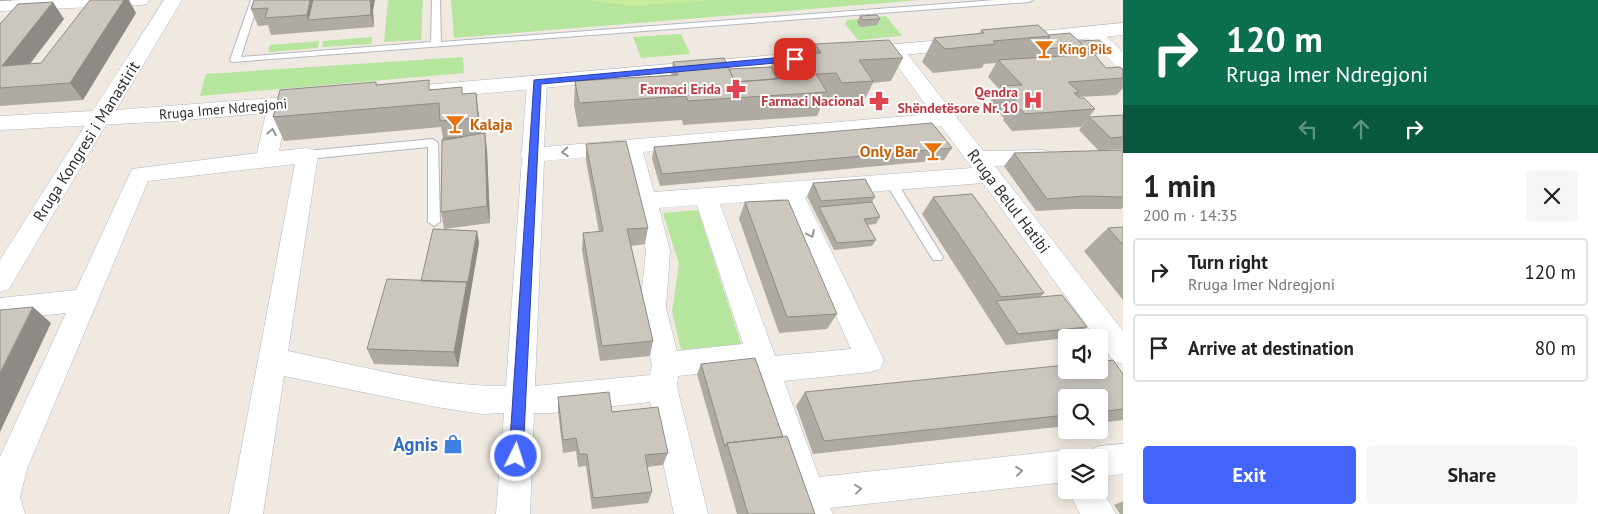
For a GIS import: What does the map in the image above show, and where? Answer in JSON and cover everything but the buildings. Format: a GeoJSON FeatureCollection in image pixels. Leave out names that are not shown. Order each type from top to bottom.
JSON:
{"type":"FeatureCollection","features":[{"type":"Feature","properties":{"kind":"street"},"geometry":{"type":"LineString","coordinates":[[0,6],[26,3],[141,0]]}},
{"type":"Feature","properties":{"kind":"street","name":"Rruga Kongresi i Manastirit"},"geometry":{"type":"LineString","coordinates":[[0,282],[173,0]]}},
{"type":"Feature","properties":{"kind":"street"},"geometry":{"type":"LineString","coordinates":[[83,17],[95,1]]}},
{"type":"Feature","properties":{"kind":"street"},"geometry":{"type":"LineString","coordinates":[[6,24],[26,3]]}},
{"type":"Feature","properties":{"kind":"street"},"geometry":{"type":"LineString","coordinates":[[1012,39],[1123,29]]}},
{"type":"Feature","properties":{"kind":"street"},"geometry":{"type":"LineString","coordinates":[[1091,32],[1123,62]]}},
{"type":"Feature","properties":{"kind":"street"},"geometry":{"type":"LineString","coordinates":[[405,94],[983,42]]}},
{"type":"Feature","properties":{"kind":"street","name":"Rruga Belul Hatibi"},"geometry":{"type":"LineString","coordinates":[[895,50],[1123,352]]}},
{"type":"Feature","properties":{"kind":"street"},"geometry":{"type":"LineString","coordinates":[[513,514],[537,82]]}},
{"type":"Feature","properties":{"kind":"street","name":"Rruga Imer Ndregjoni"},"geometry":{"type":"LineString","coordinates":[[0,123],[174,114],[327,100]]}},
{"type":"Feature","properties":{"kind":"street"},"geometry":{"type":"LineString","coordinates":[[267,159],[278,105]]}},
{"type":"Feature","properties":{"kind":"street"},"geometry":{"type":"LineString","coordinates":[[532,155],[631,148],[947,119]]}},
{"type":"Feature","properties":{"kind":"street"},"geometry":{"type":"LineString","coordinates":[[631,148],[658,251],[654,308],[664,376],[691,514]]}},
{"type":"Feature","properties":{"kind":"street"},"geometry":{"type":"LineString","coordinates":[[8,514],[4,497],[11,469],[140,174],[306,155],[273,362],[246,514]]}},
{"type":"Feature","properties":{"kind":"street"},"geometry":{"type":"LineString","coordinates":[[645,201],[891,182],[1065,156]]}},
{"type":"Feature","properties":{"kind":"street"},"geometry":{"type":"LineString","coordinates":[[273,362],[436,394],[482,400],[552,399],[664,376],[764,363],[870,360],[790,190]]}},
{"type":"Feature","properties":{"kind":"street"},"geometry":{"type":"LineString","coordinates":[[706,197],[813,504],[1058,467]]}},
{"type":"Feature","properties":{"kind":"street"},"geometry":{"type":"LineString","coordinates":[[0,309],[85,300]]}},
{"type":"Feature","properties":{"kind":"street"},"geometry":{"type":"LineString","coordinates":[[1108,461],[1123,459]]}},
{"type":"Feature","properties":{"kind":"street"},"geometry":{"type":"LineString","coordinates":[[1090,499],[1099,514]]}},
{"type":"Feature","properties":{"kind":"lane"},"geometry":{"type":"LineString","coordinates":[[255,0],[234,60],[1029,0]]}},
{"type":"Feature","properties":{"kind":"lane"},"geometry":{"type":"LineString","coordinates":[[436,0],[436,45]]}},
{"type":"Feature","properties":{"kind":"lane"},"geometry":{"type":"LineString","coordinates":[[306,155],[433,142],[434,222]]}},
{"type":"Feature","properties":{"kind":"lane"},"geometry":{"type":"LineString","coordinates":[[891,182],[937,257]]}},
{"type":"Feature","properties":{"kind":"green space"},"geometry":{"type":"Polygon","coordinates":[[[388,0],[423,0],[421,40],[384,42],[388,0]]]}},
{"type":"Feature","properties":{"kind":"green space"},"geometry":{"type":"Polygon","coordinates":[[[451,0],[920,0],[454,38],[451,0]]]}},
{"type":"Feature","properties":{"kind":"green space"},"geometry":{"type":"Polygon","coordinates":[[[590,0],[712,0],[630,6],[590,0]]]}},
{"type":"Feature","properties":{"kind":"green space"},"geometry":{"type":"Polygon","coordinates":[[[886,16],[902,36],[858,40],[845,24],[847,20],[886,16]]]}},
{"type":"Feature","properties":{"kind":"green space"},"geometry":{"type":"Polygon","coordinates":[[[681,34],[690,54],[641,58],[633,37],[681,34]]]}},
{"type":"Feature","properties":{"kind":"green space"},"geometry":{"type":"Polygon","coordinates":[[[372,37],[371,44],[322,47],[323,41],[372,37]]]}},
{"type":"Feature","properties":{"kind":"green space"},"geometry":{"type":"Polygon","coordinates":[[[319,41],[318,48],[268,52],[270,45],[319,41]]]}},
{"type":"Feature","properties":{"kind":"green space"},"geometry":{"type":"Polygon","coordinates":[[[463,57],[464,73],[200,96],[206,74],[463,57]]]}},
{"type":"Feature","properties":{"kind":"green space"},"geometry":{"type":"Polygon","coordinates":[[[698,210],[741,344],[681,350],[672,311],[679,264],[663,213],[698,210]]]}},
{"type":"Feature","properties":{"kind":"place","name":"King Pils"},"geometry":{"type":"Point","coordinates":[1044,49]}},
{"type":"Feature","properties":{"kind":"place","name":"Farmaci Erida"},"geometry":{"type":"Point","coordinates":[736,89]}},
{"type":"Feature","properties":{"kind":"place","name":"Qendra Shëndetësore Nr. 10"},"geometry":{"type":"Point","coordinates":[1033,100]}},
{"type":"Feature","properties":{"kind":"place","name":"Farmaci Nacional"},"geometry":{"type":"Point","coordinates":[879,101]}},
{"type":"Feature","properties":{"kind":"place","name":"Kalaja"},"geometry":{"type":"Point","coordinates":[455,124]}},
{"type":"Feature","properties":{"kind":"place","name":"Only Bar"},"geometry":{"type":"Point","coordinates":[933,151]}},
{"type":"Feature","properties":{"kind":"place","name":"Agnis"},"geometry":{"type":"Point","coordinates":[453,444]}},
{"type":"Feature","properties":{"kind":"route"},"geometry":{"type":"LineString","coordinates":[[516,456],[537,82],[795,59]]}}]}
